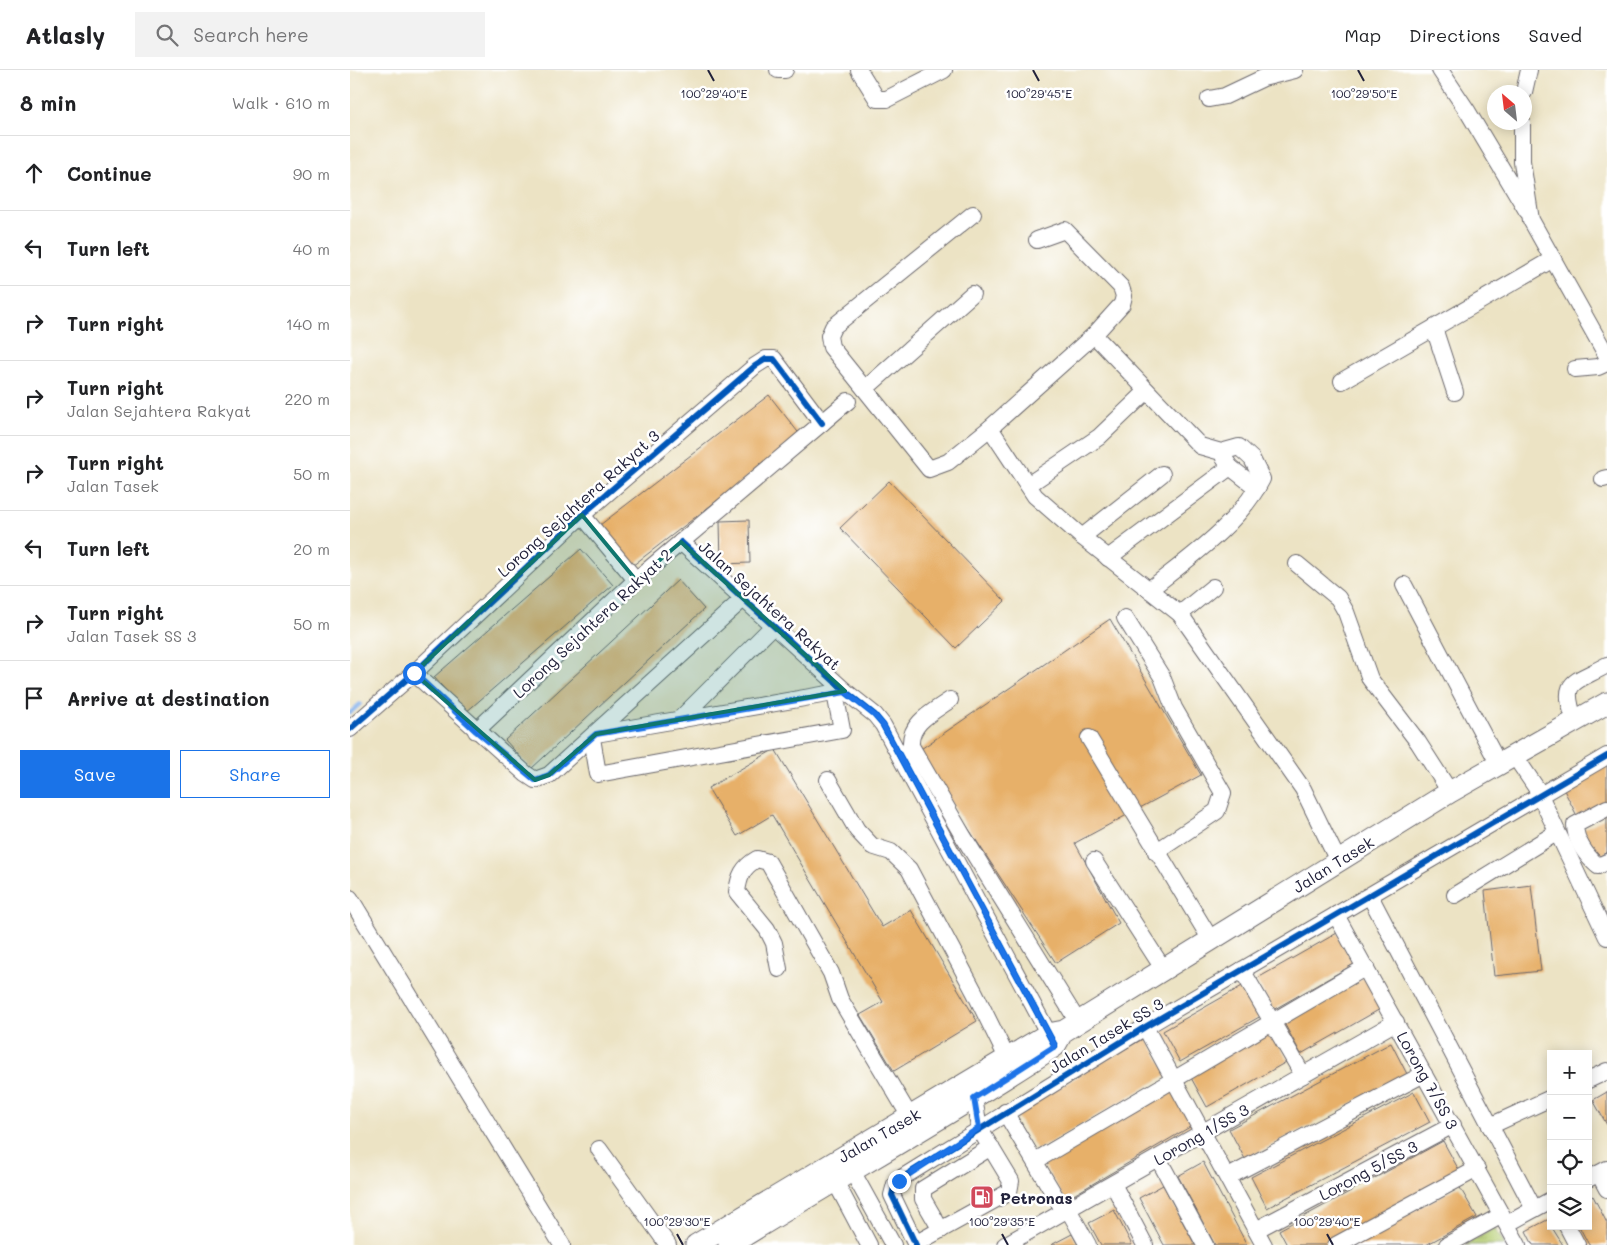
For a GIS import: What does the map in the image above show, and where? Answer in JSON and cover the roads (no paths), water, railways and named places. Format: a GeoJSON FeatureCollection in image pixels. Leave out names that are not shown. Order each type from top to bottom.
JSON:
{"type":"FeatureCollection","features":[{"type":"Feature","properties":{"kind":"main road","name":"Jalan Tasek"},"geometry":{"type":"LineString","coordinates":[[843,1168],[974,1098],[1061,1033],[1450,792],[1607,703]]}},
{"type":"Feature","properties":{"kind":"main road","name":"Jalan Tasek"},"geometry":{"type":"LineString","coordinates":[[729,1245],[843,1168],[910,1117],[1007,1058],[1061,1033]]}},
{"type":"Feature","properties":{"kind":"main road"},"geometry":{"type":"LineString","coordinates":[[696,1245],[803,1179],[843,1168]]}},
{"type":"Feature","properties":{"kind":"street"},"geometry":{"type":"LineString","coordinates":[[778,70],[785,70]]}},
{"type":"Feature","properties":{"kind":"street"},"geometry":{"type":"LineString","coordinates":[[859,70],[877,99],[880,100],[887,99],[944,70]]}},
{"type":"Feature","properties":{"kind":"street"},"geometry":{"type":"LineString","coordinates":[[1209,99],[1225,96],[1263,78],[1295,70]]}},
{"type":"Feature","properties":{"kind":"street"},"geometry":{"type":"LineString","coordinates":[[1440,70],[1468,112],[1532,220],[1607,356]]}},
{"type":"Feature","properties":{"kind":"street"},"geometry":{"type":"LineString","coordinates":[[1526,85],[1529,70]]}},
{"type":"Feature","properties":{"kind":"street"},"geometry":{"type":"LineString","coordinates":[[1522,130],[1522,162],[1532,220]]}},
{"type":"Feature","properties":{"kind":"street"},"geometry":{"type":"LineString","coordinates":[[973,214],[833,327],[829,336],[832,347],[929,469],[948,462],[990,428],[1094,335],[1122,304],[1124,296],[1121,287],[1065,230],[1037,240]]}},
{"type":"Feature","properties":{"kind":"street"},"geometry":{"type":"LineString","coordinates":[[1342,381],[1553,259]]}},
{"type":"Feature","properties":{"kind":"street"},"geometry":{"type":"LineString","coordinates":[[865,389],[972,294]]}},
{"type":"Feature","properties":{"kind":"street"},"geometry":{"type":"LineString","coordinates":[[1434,328],[1455,392]]}},
{"type":"Feature","properties":{"kind":"street"},"geometry":{"type":"LineString","coordinates":[[1094,335],[1200,446],[1220,452],[1239,447],[1252,458],[1262,479],[1252,498],[1204,547],[1149,590]]}},
{"type":"Feature","properties":{"kind":"street","name":"Lorong Sejahtera Rakyat 3"},"geometry":{"type":"LineString","coordinates":[[350,729],[414,673],[582,515],[755,366],[766,359],[774,359],[822,423]]}},
{"type":"Feature","properties":{"kind":"street"},"geometry":{"type":"LineString","coordinates":[[1575,369],[1598,368],[1607,363]]}},
{"type":"Feature","properties":{"kind":"street"},"geometry":{"type":"LineString","coordinates":[[1028,485],[1099,437],[1147,391]]}},
{"type":"Feature","properties":{"kind":"street","name":"Lorong Sejahtera Rakyat 2"},"geometry":{"type":"LineString","coordinates":[[476,731],[636,580],[848,401]]}},
{"type":"Feature","properties":{"kind":"street"},"geometry":{"type":"LineString","coordinates":[[990,428],[1035,496],[1082,537],[1180,614],[1303,789],[1338,861]]}},
{"type":"Feature","properties":{"kind":"street"},"geometry":{"type":"LineString","coordinates":[[1220,452],[1230,467],[1257,488]]}},
{"type":"Feature","properties":{"kind":"street"},"geometry":{"type":"LineString","coordinates":[[1108,558],[1230,467]]}},
{"type":"Feature","properties":{"kind":"street"},"geometry":{"type":"LineString","coordinates":[[1082,537],[1162,474]]}},
{"type":"Feature","properties":{"kind":"street"},"geometry":{"type":"LineString","coordinates":[[582,515],[636,580]]}},
{"type":"Feature","properties":{"kind":"street","name":"Jalan Sejahtera Rakyat"},"geometry":{"type":"LineString","coordinates":[[681,542],[773,626],[840,692],[874,715],[883,725],[1061,1033]]}},
{"type":"Feature","properties":{"kind":"street"},"geometry":{"type":"LineString","coordinates":[[1297,564],[1338,598],[1346,612],[1370,679],[1418,742],[1450,792]]}},
{"type":"Feature","properties":{"kind":"street"},"geometry":{"type":"LineString","coordinates":[[1404,585],[1506,759],[1539,795],[1607,937]]}},
{"type":"Feature","properties":{"kind":"street"},"geometry":{"type":"LineString","coordinates":[[1180,614],[1213,587]]}},
{"type":"Feature","properties":{"kind":"street"},"geometry":{"type":"LineString","coordinates":[[414,673],[476,731],[535,780],[549,775],[594,736],[743,599]]}},
{"type":"Feature","properties":{"kind":"street"},"geometry":{"type":"LineString","coordinates":[[1125,618],[1162,677],[1174,708],[1223,793],[1217,811],[1156,852]]}},
{"type":"Feature","properties":{"kind":"street"},"geometry":{"type":"LineString","coordinates":[[679,720],[773,626]]}},
{"type":"Feature","properties":{"kind":"street"},"geometry":{"type":"LineString","coordinates":[[1575,721],[1568,701],[1567,691],[1571,685],[1607,665]]}},
{"type":"Feature","properties":{"kind":"street"},"geometry":{"type":"LineString","coordinates":[[840,692],[842,730],[598,774],[594,736],[840,692]]}},
{"type":"Feature","properties":{"kind":"street"},"geometry":{"type":"LineString","coordinates":[[950,700],[920,722],[910,736],[911,746],[963,836],[1061,1033]]}},
{"type":"Feature","properties":{"kind":"street"},"geometry":{"type":"LineString","coordinates":[[1089,738],[1156,852],[1211,940]]}},
{"type":"Feature","properties":{"kind":"street","name":"Jalan Tasek SS 3"},"geometry":{"type":"LineString","coordinates":[[916,1244],[893,1200],[892,1190],[895,1184],[903,1177],[979,1128],[1145,1027],[1607,756]]}},
{"type":"Feature","properties":{"kind":"street"},"geometry":{"type":"LineString","coordinates":[[828,780],[857,830],[872,846],[891,852],[909,870],[966,976],[1007,1058]]}},
{"type":"Feature","properties":{"kind":"street"},"geometry":{"type":"LineString","coordinates":[[1605,863],[1598,866],[1590,859],[1575,834],[1575,824],[1607,808]]}},
{"type":"Feature","properties":{"kind":"street"},"geometry":{"type":"LineString","coordinates":[[1455,895],[1556,833]]}},
{"type":"Feature","properties":{"kind":"street"},"geometry":{"type":"LineString","coordinates":[[779,969],[774,942],[767,929],[737,892],[739,879],[746,865],[757,859],[768,862],[831,973],[840,999],[910,1117]]}},
{"type":"Feature","properties":{"kind":"street"},"geometry":{"type":"LineString","coordinates":[[1094,862],[1164,970]]}},
{"type":"Feature","properties":{"kind":"street"},"geometry":{"type":"LineString","coordinates":[[1370,896],[1534,1209]]}},
{"type":"Feature","properties":{"kind":"street"},"geometry":{"type":"LineString","coordinates":[[350,898],[562,1245]]}},
{"type":"Feature","properties":{"kind":"street","name":"Lorong 7/SS 3"},"geometry":{"type":"LineString","coordinates":[[1336,915],[1518,1245]]}},
{"type":"Feature","properties":{"kind":"street"},"geometry":{"type":"LineString","coordinates":[[1035,1162],[1366,967]]}},
{"type":"Feature","properties":{"kind":"street"},"geometry":{"type":"LineString","coordinates":[[1242,970],[1303,1075]]}},
{"type":"Feature","properties":{"kind":"street","name":"Lorong 1/SS 3"},"geometry":{"type":"LineString","coordinates":[[1005,1245],[1027,1239],[1066,1210],[1396,1022]]}},
{"type":"Feature","properties":{"kind":"street"},"geometry":{"type":"LineString","coordinates":[[1145,1027],[1264,1245]]}},
{"type":"Feature","properties":{"kind":"street"},"geometry":{"type":"LineString","coordinates":[[1592,1078],[1607,1072]]}},
{"type":"Feature","properties":{"kind":"street"},"geometry":{"type":"LineString","coordinates":[[1228,1177],[1424,1074]]}},
{"type":"Feature","properties":{"kind":"street"},"geometry":{"type":"LineString","coordinates":[[916,1244],[1008,1192],[1011,1181],[979,1128],[974,1098]]}},
{"type":"Feature","properties":{"kind":"street"},"geometry":{"type":"LineString","coordinates":[[1490,1126],[1547,1100]]}},
{"type":"Feature","properties":{"kind":"street"},"geometry":{"type":"LineString","coordinates":[[1006,1112],[1035,1162],[1088,1245]]}},
{"type":"Feature","properties":{"kind":"street","name":"Lorong 5/SS 3"},"geometry":{"type":"LineString","coordinates":[[1256,1230],[1453,1125]]}},
{"type":"Feature","properties":{"kind":"street"},"geometry":{"type":"LineString","coordinates":[[941,1230],[923,1199],[923,1189],[928,1183],[991,1148]]}},
{"type":"Feature","properties":{"kind":"street"},"geometry":{"type":"LineString","coordinates":[[599,1149],[668,1245]]}},
{"type":"Feature","properties":{"kind":"street"},"geometry":{"type":"LineString","coordinates":[[1158,1158],[1205,1245]]}},
{"type":"Feature","properties":{"kind":"street"},"geometry":{"type":"LineString","coordinates":[[843,1168],[869,1245]]}},
{"type":"Feature","properties":{"kind":"street"},"geometry":{"type":"LineString","coordinates":[[843,1168],[893,1245]]}},
{"type":"Feature","properties":{"kind":"street"},"geometry":{"type":"LineString","coordinates":[[1336,1245],[1477,1169]]}},
{"type":"Feature","properties":{"kind":"street"},"geometry":{"type":"LineString","coordinates":[[1598,1174],[1607,1189]]}},
{"type":"Feature","properties":{"kind":"street"},"geometry":{"type":"LineString","coordinates":[[1112,1184],[1145,1245]]}},
{"type":"Feature","properties":{"kind":"street"},"geometry":{"type":"LineString","coordinates":[[1447,1245],[1547,1202]]}},
{"type":"Feature","properties":{"kind":"street"},"geometry":{"type":"LineString","coordinates":[[1569,1230],[1577,1245]]}},
{"type":"Feature","properties":{"kind":"waterway"},"geometry":{"type":"LineString","coordinates":[[350,713],[360,704]]}},
{"type":"Feature","properties":{"kind":"place","name":"Petronas"},"geometry":{"type":"Point","coordinates":[982,1197]}}]}
